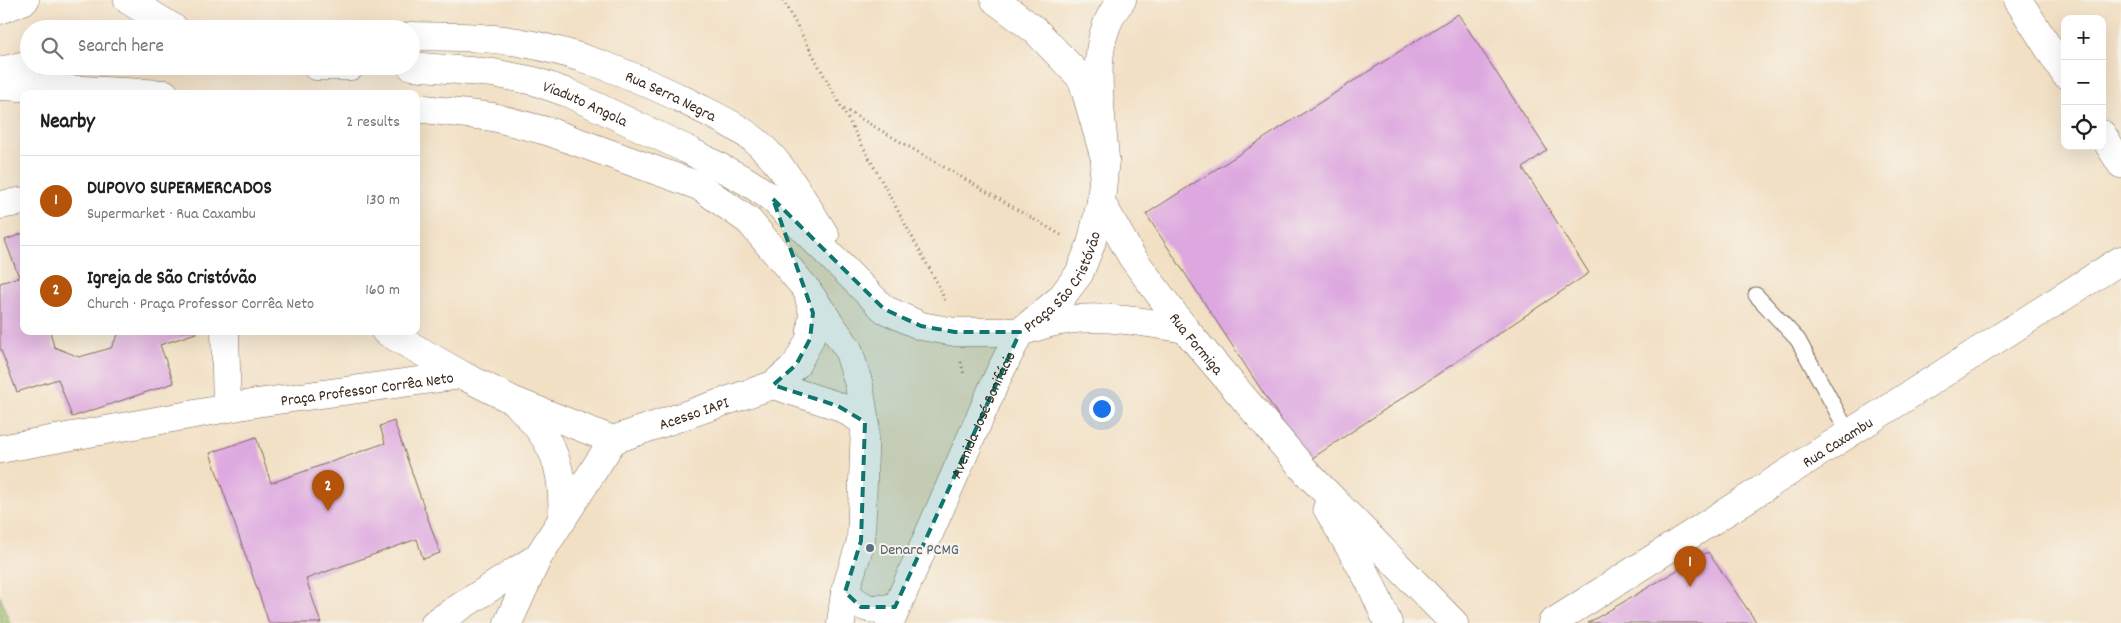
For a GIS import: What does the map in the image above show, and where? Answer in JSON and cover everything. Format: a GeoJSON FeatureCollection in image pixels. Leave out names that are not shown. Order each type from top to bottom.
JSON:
{"type":"FeatureCollection","features":[{"type":"Feature","properties":{"kind":"main road"},"geometry":{"type":"LineString","coordinates":[[0,10],[24,0]]}},
{"type":"Feature","properties":{"kind":"main road"},"geometry":{"type":"LineString","coordinates":[[128,0],[160,20]]}},
{"type":"Feature","properties":{"kind":"main road","name":"Praça São Cristóvão"},"geometry":{"type":"LineString","coordinates":[[748,182],[773,199],[884,310],[921,326],[955,332],[1020,332],[1060,299],[1079,274],[1091,244],[1101,202],[1105,159],[1082,80],[1036,31],[995,0]]}},
{"type":"Feature","properties":{"kind":"main road"},"geometry":{"type":"LineString","coordinates":[[1105,159],[1100,75],[1102,36],[1116,7],[1122,0]]}},
{"type":"Feature","properties":{"kind":"main road"},"geometry":{"type":"LineString","coordinates":[[2018,0],[2061,68]]}},
{"type":"Feature","properties":{"kind":"main road","name":"Rua Serra Negra"},"geometry":{"type":"LineString","coordinates":[[420,36],[474,37],[517,42],[554,50],[610,67],[646,81],[725,121],[757,143],[779,165],[857,282]]}},
{"type":"Feature","properties":{"kind":"main road"},"geometry":{"type":"LineString","coordinates":[[0,71],[20,66]]}},
{"type":"Feature","properties":{"kind":"main road","name":"Viaduto Angola"},"geometry":{"type":"LineString","coordinates":[[420,67],[493,73],[534,81],[568,93],[629,121],[748,182]]}},
{"type":"Feature","properties":{"kind":"main road"},"geometry":{"type":"LineString","coordinates":[[0,86],[82,90]]}},
{"type":"Feature","properties":{"kind":"main road"},"geometry":{"type":"LineString","coordinates":[[420,108],[493,116],[531,127],[699,186],[749,221],[807,290],[848,349],[859,385],[865,422],[860,541],[846,592],[841,623]]}},
{"type":"Feature","properties":{"kind":"main road"},"geometry":{"type":"LineString","coordinates":[[2106,140],[2121,164]]}},
{"type":"Feature","properties":{"kind":"main road"},"geometry":{"type":"LineString","coordinates":[[773,199],[794,249],[807,290]]}},
{"type":"Feature","properties":{"kind":"main road"},"geometry":{"type":"LineString","coordinates":[[0,206],[20,202]]}},
{"type":"Feature","properties":{"kind":"main road","name":"Rua Formiga"},"geometry":{"type":"LineString","coordinates":[[1101,202],[1132,257],[1185,329],[1308,474],[1454,623]]}},
{"type":"Feature","properties":{"kind":"main road","name":"Rua Caxambu"},"geometry":{"type":"LineString","coordinates":[[1552,623],[2121,260]]}},
{"type":"Feature","properties":{"kind":"main road","name":"Acesso IAPI"},"geometry":{"type":"LineString","coordinates":[[613,440],[773,385],[796,365],[810,339],[813,313],[807,290]]}},
{"type":"Feature","properties":{"kind":"main road","name":"Avenida José Bonifácio"},"geometry":{"type":"LineString","coordinates":[[893,615],[998,376],[1020,332],[1062,321],[1090,319],[1152,323],[1185,329]]}},
{"type":"Feature","properties":{"kind":"main road"},"geometry":{"type":"LineString","coordinates":[[225,335],[227,408]]}},
{"type":"Feature","properties":{"kind":"main road"},"geometry":{"type":"LineString","coordinates":[[392,335],[462,375]]}},
{"type":"Feature","properties":{"kind":"main road","name":"Praça Professor Corrêa Neto"},"geometry":{"type":"LineString","coordinates":[[0,449],[227,408],[462,375],[514,401],[613,440]]}},
{"type":"Feature","properties":{"kind":"main road"},"geometry":{"type":"LineString","coordinates":[[773,385],[838,406],[865,422]]}},
{"type":"Feature","properties":{"kind":"main road"},"geometry":{"type":"LineString","coordinates":[[514,401],[536,423],[551,444],[560,467],[564,495],[562,521]]}},
{"type":"Feature","properties":{"kind":"main road"},"geometry":{"type":"LineString","coordinates":[[508,623],[538,558],[613,440]]}},
{"type":"Feature","properties":{"kind":"main road","name":"Rua Formiga"},"geometry":{"type":"LineString","coordinates":[[1308,474],[1371,584],[1388,623]]}},
{"type":"Feature","properties":{"kind":"main road"},"geometry":{"type":"LineString","coordinates":[[435,623],[538,558]]}},
{"type":"Feature","properties":{"kind":"main road"},"geometry":{"type":"LineString","coordinates":[[846,592],[861,608],[893,615]]}},
{"type":"Feature","properties":{"kind":"lane"},"geometry":{"type":"LineString","coordinates":[[1756,295],[1798,340],[1849,434]]}},
{"type":"Feature","properties":{"kind":"path"},"geometry":{"type":"LineString","coordinates":[[783,0],[940,288],[955,332],[966,383],[998,376]]}},
{"type":"Feature","properties":{"kind":"path"},"geometry":{"type":"LineString","coordinates":[[843,109],[1064,237],[1079,274]]}},
{"type":"Feature","properties":{"kind":"highlighted area"},"geometry":{"type":"Polygon","coordinates":[[[773,199],[884,309],[921,326],[955,332],[1020,332],[895,607],[861,607],[845,592],[861,541],[865,422],[838,406],[773,385],[796,365],[810,339],[813,313],[773,199]]]}},
{"type":"Feature","properties":{"kind":"green space"},"geometry":{"type":"Polygon","coordinates":[[[0,596],[9,622],[11,623],[0,623],[0,596]]]}},
{"type":"Feature","properties":{"kind":"building"},"geometry":{"type":"Polygon","coordinates":[[[1458,14],[1547,150],[1523,168],[1589,273],[1308,461],[1146,214],[1458,14]]]}},
{"type":"Feature","properties":{"kind":"building"},"geometry":{"type":"Polygon","coordinates":[[[20,234],[20,335],[51,335],[54,347],[79,357],[111,348],[118,335],[190,335],[160,345],[174,383],[72,417],[58,379],[17,392],[0,348],[0,283],[19,277],[5,240],[20,234]]]}},
{"type":"Feature","properties":{"kind":"building"},"geometry":{"type":"Polygon","coordinates":[[[394,421],[440,553],[423,559],[417,539],[306,579],[321,623],[269,623],[210,453],[256,437],[271,483],[385,443],[380,426],[394,421]]]}},
{"type":"Feature","properties":{"kind":"building"},"geometry":{"type":"Polygon","coordinates":[[[1708,552],[1757,623],[1588,623],[1708,552]]]}},
{"type":"Feature","properties":{"kind":"place","name":"Igreja de São Cristóvão"},"geometry":{"type":"Point","coordinates":[328,511]}},
{"type":"Feature","properties":{"kind":"place","name":"Denarc PCMG"},"geometry":{"type":"Point","coordinates":[870,548]}},
{"type":"Feature","properties":{"kind":"place","name":"DUPOVO SUPERMERCADOS"},"geometry":{"type":"Point","coordinates":[1690,587]}}]}
